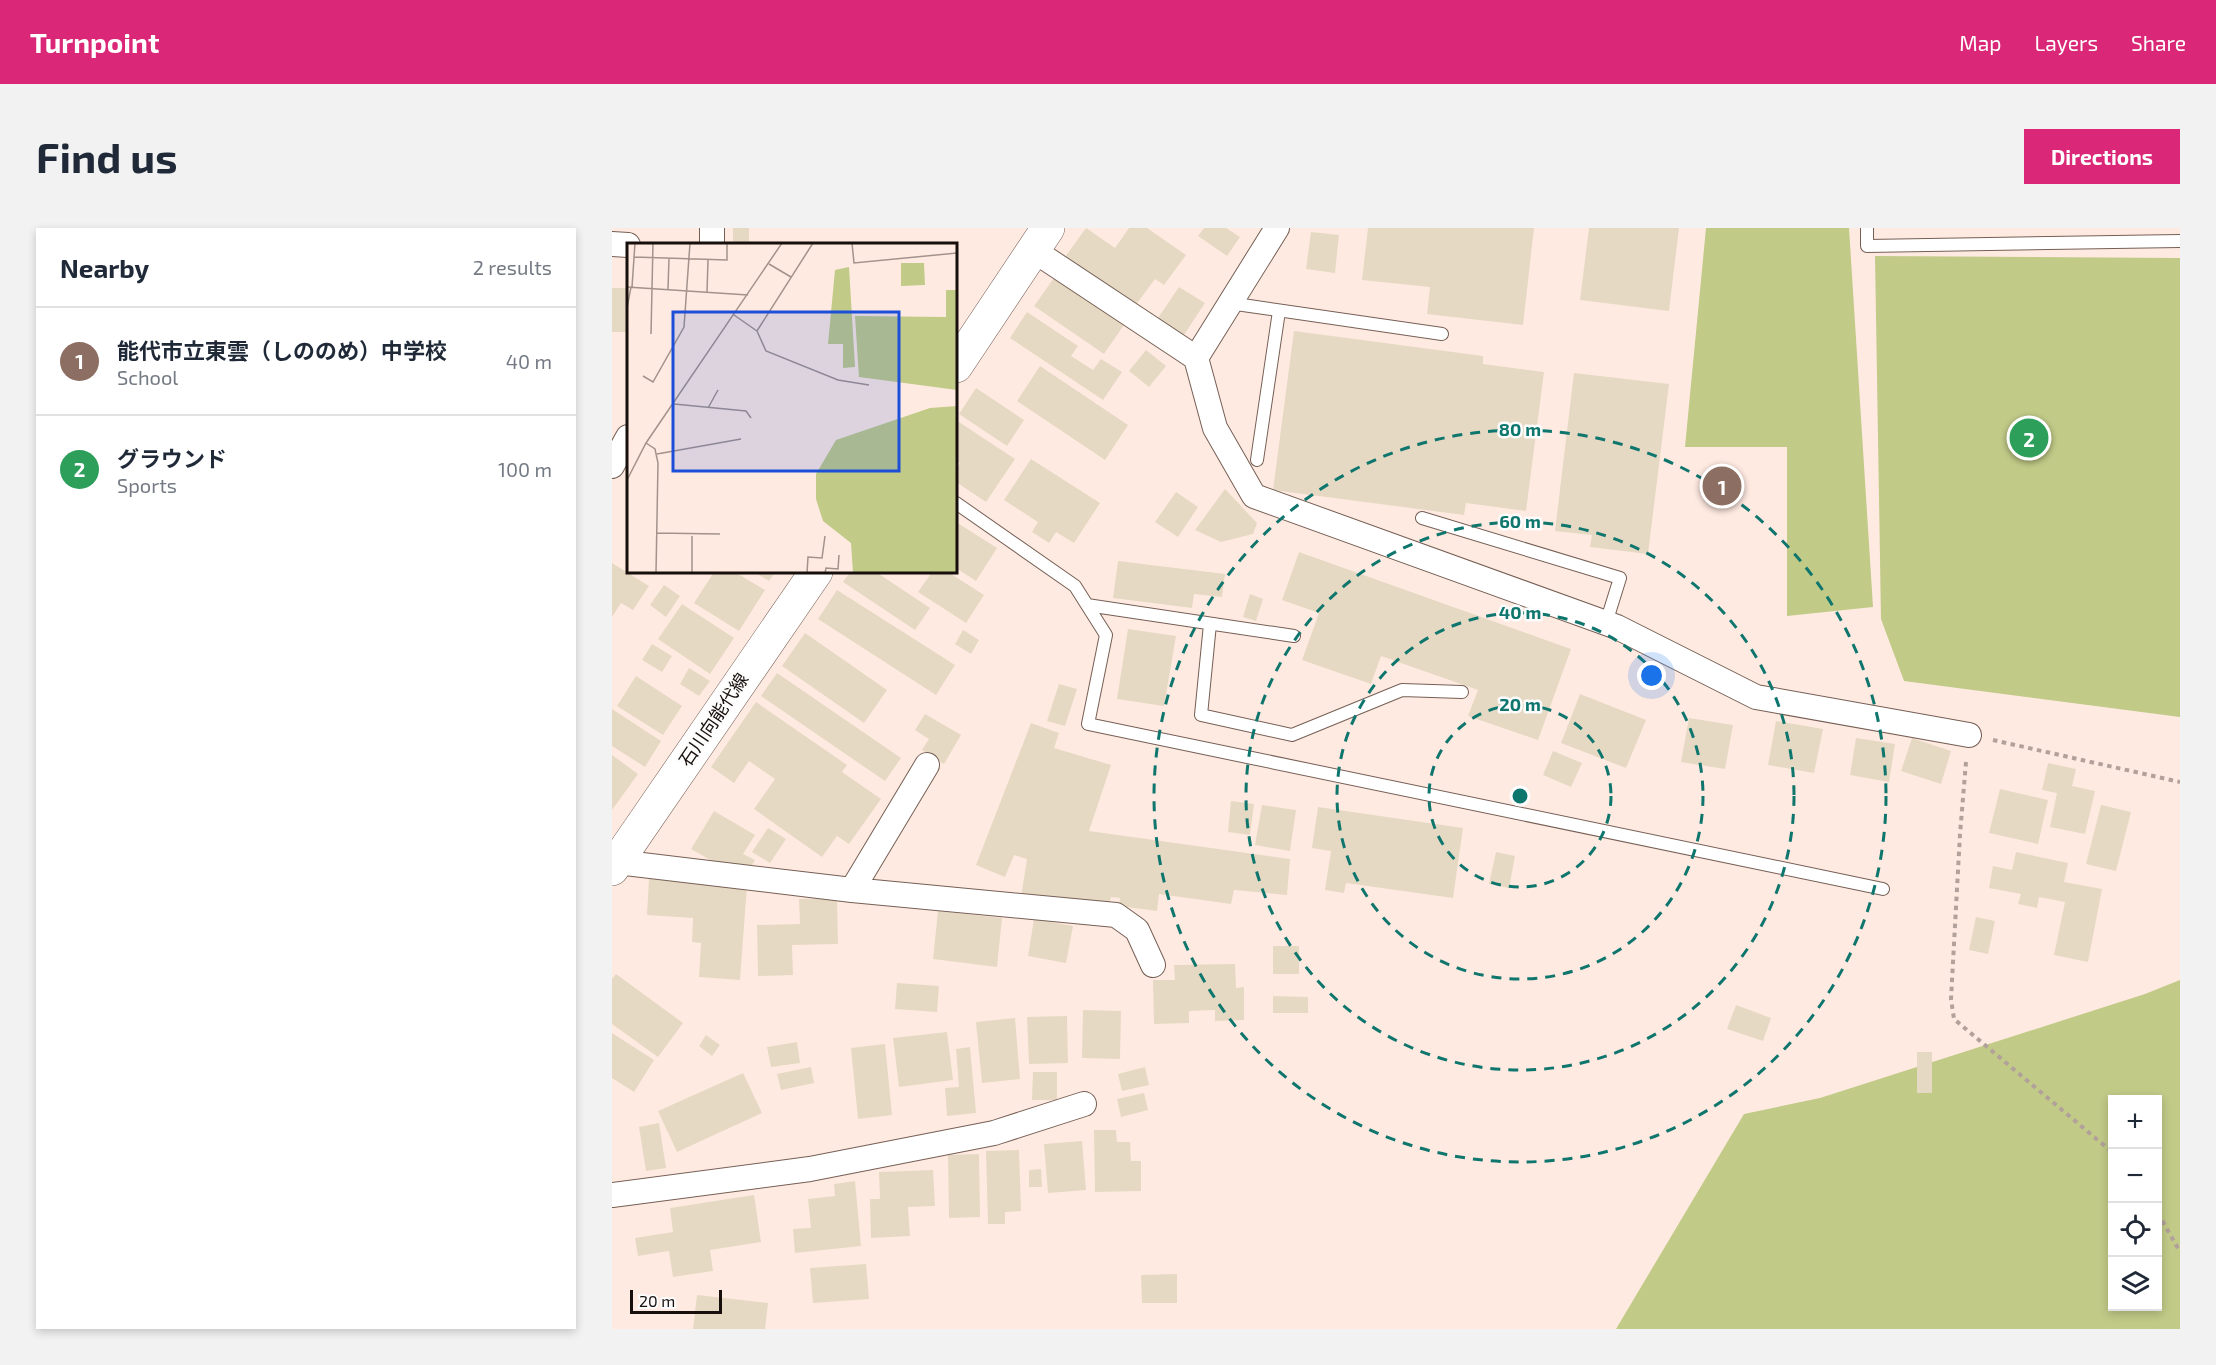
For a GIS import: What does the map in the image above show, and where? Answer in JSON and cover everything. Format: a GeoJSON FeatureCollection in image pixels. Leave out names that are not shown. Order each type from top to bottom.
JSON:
{"type":"FeatureCollection","features":[{"type":"Feature","properties":{"kind":"main road"},"geometry":{"type":"LineString","coordinates":[[957,365],[1041,239]]}},
{"type":"Feature","properties":{"kind":"main road","name":"石川向能代線"},"geometry":{"type":"LineString","coordinates":[[614,866],[815,573]]}},
{"type":"Feature","properties":{"kind":"street"},"geometry":{"type":"LineString","coordinates":[[1196,358],[1277,228]]}},
{"type":"Feature","properties":{"kind":"street"},"geometry":{"type":"LineString","coordinates":[[1041,239],[1196,358],[1215,428],[1254,496],[1606,623],[1756,697],[1969,735]]}},
{"type":"Feature","properties":{"kind":"street"},"geometry":{"type":"LineString","coordinates":[[612,244],[627,245]]}},
{"type":"Feature","properties":{"kind":"street"},"geometry":{"type":"LineString","coordinates":[[612,466],[627,439]]}},
{"type":"Feature","properties":{"kind":"street"},"geometry":{"type":"LineString","coordinates":[[852,890],[927,765]]}},
{"type":"Feature","properties":{"kind":"street"},"geometry":{"type":"LineString","coordinates":[[614,866],[1116,915],[1137,930],[1153,965]]}},
{"type":"Feature","properties":{"kind":"street"},"geometry":{"type":"LineString","coordinates":[[612,1195],[810,1169],[994,1133],[1084,1104]]}},
{"type":"Feature","properties":{"kind":"lane"},"geometry":{"type":"LineString","coordinates":[[1867,228],[1867,246],[2180,241]]}},
{"type":"Feature","properties":{"kind":"lane"},"geometry":{"type":"LineString","coordinates":[[1229,303],[1442,334]]}},
{"type":"Feature","properties":{"kind":"lane"},"geometry":{"type":"LineString","coordinates":[[1257,460],[1279,310]]}},
{"type":"Feature","properties":{"kind":"lane"},"geometry":{"type":"LineString","coordinates":[[957,503],[1075,586],[1106,635],[1088,724],[1883,889]]}},
{"type":"Feature","properties":{"kind":"lane"},"geometry":{"type":"LineString","coordinates":[[1422,518],[1620,578],[1606,623]]}},
{"type":"Feature","properties":{"kind":"lane"},"geometry":{"type":"LineString","coordinates":[[1087,605],[1294,636]]}},
{"type":"Feature","properties":{"kind":"lane"},"geometry":{"type":"LineString","coordinates":[[1210,624],[1201,715],[1292,735],[1402,690],[1462,692]]}},
{"type":"Feature","properties":{"kind":"path"},"geometry":{"type":"LineString","coordinates":[[2108,1149],[1954,1019],[1951,999],[1953,955],[1969,735],[2180,783]]}},
{"type":"Feature","properties":{"kind":"path"},"geometry":{"type":"LineString","coordinates":[[2162,1221],[2180,1252]]}},
{"type":"Feature","properties":{"kind":"green space"},"geometry":{"type":"Polygon","coordinates":[[[1706,228],[1849,228],[1873,607],[1787,616],[1787,447],[1685,447],[1706,228]]]}},
{"type":"Feature","properties":{"kind":"green space"},"geometry":{"type":"Polygon","coordinates":[[[1875,256],[2180,258],[2180,717],[1904,681],[1881,619],[1875,256]]]}},
{"type":"Feature","properties":{"kind":"green space"},"geometry":{"type":"Polygon","coordinates":[[[2180,980],[2180,1329],[1616,1329],[1744,1114],[1820,1098],[2145,994],[2180,980]]]}},
{"type":"Feature","properties":{"kind":"building"},"geometry":{"type":"Polygon","coordinates":[[[733,228],[749,228],[749,243],[733,243],[733,228]]]}},
{"type":"Feature","properties":{"kind":"building"},"geometry":{"type":"Polygon","coordinates":[[[1086,228],[1115,248],[1129,228],[1147,228],[1186,255],[1164,285],[1155,279],[1135,306],[1065,257],[1086,228]]]}},
{"type":"Feature","properties":{"kind":"building"},"geometry":{"type":"Polygon","coordinates":[[[1204,228],[1226,228],[1240,237],[1227,256],[1198,236],[1204,228]]]}},
{"type":"Feature","properties":{"kind":"building"},"geometry":{"type":"Polygon","coordinates":[[[1368,228],[1534,228],[1523,325],[1427,314],[1430,287],[1362,280],[1368,228]]]}},
{"type":"Feature","properties":{"kind":"building"},"geometry":{"type":"Polygon","coordinates":[[[1589,228],[1679,228],[1669,311],[1580,300],[1589,228]]]}},
{"type":"Feature","properties":{"kind":"building"},"geometry":{"type":"Polygon","coordinates":[[[1311,232],[1339,235],[1335,273],[1306,269],[1311,232]]]}},
{"type":"Feature","properties":{"kind":"building"},"geometry":{"type":"Polygon","coordinates":[[[1054,278],[1124,325],[1104,354],[1034,306],[1054,278]]]}},
{"type":"Feature","properties":{"kind":"building"},"geometry":{"type":"Polygon","coordinates":[[[1179,287],[1205,303],[1184,335],[1158,318],[1179,287]]]}},
{"type":"Feature","properties":{"kind":"building"},"geometry":{"type":"Polygon","coordinates":[[[612,288],[627,288],[627,332],[612,332],[612,288]]]}},
{"type":"Feature","properties":{"kind":"building"},"geometry":{"type":"Polygon","coordinates":[[[1027,312],[1078,346],[1071,356],[1093,370],[1101,359],[1122,372],[1103,400],[1010,338],[1027,312]]]}},
{"type":"Feature","properties":{"kind":"building"},"geometry":{"type":"Polygon","coordinates":[[[1294,331],[1483,356],[1483,364],[1544,372],[1526,511],[1466,503],[1464,515],[1273,490],[1294,331]]]}},
{"type":"Feature","properties":{"kind":"building"},"geometry":{"type":"Polygon","coordinates":[[[1146,350],[1166,366],[1149,387],[1129,371],[1146,350]]]}},
{"type":"Feature","properties":{"kind":"building"},"geometry":{"type":"Polygon","coordinates":[[[1040,366],[1128,425],[1105,460],[1017,401],[1040,366]]]}},
{"type":"Feature","properties":{"kind":"building"},"geometry":{"type":"Polygon","coordinates":[[[1574,373],[1669,384],[1648,554],[1590,547],[1592,535],[1555,531],[1574,373]]]}},
{"type":"Feature","properties":{"kind":"building"},"geometry":{"type":"Polygon","coordinates":[[[976,388],[1024,420],[1007,446],[959,414],[976,388]]]}},
{"type":"Feature","properties":{"kind":"building"},"geometry":{"type":"Polygon","coordinates":[[[957,421],[1015,459],[986,502],[957,483],[957,468],[960,463],[957,461],[957,421]]]}},
{"type":"Feature","properties":{"kind":"building"},"geometry":{"type":"Polygon","coordinates":[[[1031,459],[1100,503],[1074,543],[1056,532],[1049,543],[1032,532],[1038,522],[1004,500],[1031,459]]]}},
{"type":"Feature","properties":{"kind":"building"},"geometry":{"type":"Polygon","coordinates":[[[1225,489],[1257,523],[1253,534],[1221,542],[1195,530],[1225,489]]]}},
{"type":"Feature","properties":{"kind":"building"},"geometry":{"type":"Polygon","coordinates":[[[1176,492],[1198,507],[1178,537],[1155,522],[1176,492]]]}},
{"type":"Feature","properties":{"kind":"building"},"geometry":{"type":"Polygon","coordinates":[[[957,523],[997,548],[976,581],[957,569],[957,523]]]}},
{"type":"Feature","properties":{"kind":"building"},"geometry":{"type":"Polygon","coordinates":[[[1299,552],[1571,649],[1538,740],[1468,716],[1478,690],[1381,656],[1371,684],[1302,660],[1319,613],[1282,600],[1299,552]]]}},
{"type":"Feature","properties":{"kind":"building"},"geometry":{"type":"Polygon","coordinates":[[[1118,561],[1225,574],[1222,597],[1194,594],[1192,608],[1113,598],[1118,561]]]}},
{"type":"Feature","properties":{"kind":"building"},"geometry":{"type":"Polygon","coordinates":[[[612,563],[649,586],[633,610],[621,603],[612,617],[612,563]]]}},
{"type":"Feature","properties":{"kind":"building"},"geometry":{"type":"Polygon","coordinates":[[[713,573],[737,573],[765,590],[739,631],[694,603],[713,573]]]}},
{"type":"Feature","properties":{"kind":"building"},"geometry":{"type":"Polygon","coordinates":[[[756,573],[774,573],[769,581],[756,573]]]}},
{"type":"Feature","properties":{"kind":"building"},"geometry":{"type":"Polygon","coordinates":[[[849,573],[878,573],[930,608],[915,630],[843,582],[849,573]]]}},
{"type":"Feature","properties":{"kind":"building"},"geometry":{"type":"Polygon","coordinates":[[[931,573],[950,573],[984,595],[966,623],[918,592],[931,573]]]}},
{"type":"Feature","properties":{"kind":"building"},"geometry":{"type":"Polygon","coordinates":[[[664,585],[680,596],[666,617],[650,605],[664,585]]]}},
{"type":"Feature","properties":{"kind":"building"},"geometry":{"type":"Polygon","coordinates":[[[837,590],[955,665],[936,695],[818,619],[837,590]]]}},
{"type":"Feature","properties":{"kind":"building"},"geometry":{"type":"Polygon","coordinates":[[[1250,594],[1263,599],[1256,621],[1243,617],[1250,594]]]}},
{"type":"Feature","properties":{"kind":"building"},"geometry":{"type":"Polygon","coordinates":[[[682,604],[734,638],[710,674],[658,639],[682,604]]]}},
{"type":"Feature","properties":{"kind":"building"},"geometry":{"type":"Polygon","coordinates":[[[1128,629],[1176,636],[1164,706],[1117,699],[1128,629]]]}},
{"type":"Feature","properties":{"kind":"building"},"geometry":{"type":"Polygon","coordinates":[[[963,630],[979,640],[971,654],[955,644],[963,630]]]}},
{"type":"Feature","properties":{"kind":"building"},"geometry":{"type":"Polygon","coordinates":[[[805,633],[887,690],[864,723],[782,666],[805,633]]]}},
{"type":"Feature","properties":{"kind":"building"},"geometry":{"type":"Polygon","coordinates":[[[652,644],[672,656],[662,672],[642,660],[652,644]]]}},
{"type":"Feature","properties":{"kind":"building"},"geometry":{"type":"Polygon","coordinates":[[[689,668],[710,681],[699,696],[680,684],[689,668]]]}},
{"type":"Feature","properties":{"kind":"building"},"geometry":{"type":"Polygon","coordinates":[[[777,673],[901,758],[885,781],[761,696],[777,673]]]}},
{"type":"Feature","properties":{"kind":"building"},"geometry":{"type":"Polygon","coordinates":[[[636,676],[682,706],[663,735],[617,706],[636,676]]]}},
{"type":"Feature","properties":{"kind":"building"},"geometry":{"type":"Polygon","coordinates":[[[1059,684],[1077,689],[1065,726],[1047,721],[1059,684]]]}},
{"type":"Feature","properties":{"kind":"building"},"geometry":{"type":"Polygon","coordinates":[[[1580,694],[1646,720],[1626,768],[1561,743],[1580,694]]]}},
{"type":"Feature","properties":{"kind":"building"},"geometry":{"type":"Polygon","coordinates":[[[756,702],[847,765],[842,772],[881,799],[849,844],[837,836],[822,857],[754,809],[775,779],[749,761],[734,783],[711,767],[756,702]]]}},
{"type":"Feature","properties":{"kind":"building"},"geometry":{"type":"Polygon","coordinates":[[[612,709],[661,741],[645,767],[612,746],[612,709]]]}},
{"type":"Feature","properties":{"kind":"building"},"geometry":{"type":"Polygon","coordinates":[[[925,714],[961,735],[944,764],[922,750],[929,739],[915,730],[925,714]]]}},
{"type":"Feature","properties":{"kind":"building"},"geometry":{"type":"Polygon","coordinates":[[[1689,718],[1733,725],[1725,769],[1681,762],[1689,718]]]}},
{"type":"Feature","properties":{"kind":"building"},"geometry":{"type":"Polygon","coordinates":[[[1776,721],[1823,729],[1814,773],[1768,765],[1776,721]]]}},
{"type":"Feature","properties":{"kind":"building"},"geometry":{"type":"Polygon","coordinates":[[[1031,723],[1059,733],[1054,748],[1111,765],[1089,831],[1290,859],[1287,895],[1234,890],[1231,904],[1159,894],[1157,911],[1119,906],[1120,898],[1111,897],[1108,908],[1021,897],[1027,859],[1014,855],[1005,877],[976,865],[1031,723]]]}},
{"type":"Feature","properties":{"kind":"building"},"geometry":{"type":"Polygon","coordinates":[[[1856,738],[1895,744],[1889,782],[1850,775],[1856,738]]]}},
{"type":"Feature","properties":{"kind":"building"},"geometry":{"type":"Polygon","coordinates":[[[1912,738],[1951,751],[1941,784],[1901,771],[1912,738]]]}},
{"type":"Feature","properties":{"kind":"building"},"geometry":{"type":"Polygon","coordinates":[[[1553,751],[1582,763],[1571,787],[1543,775],[1553,751]]]}},
{"type":"Feature","properties":{"kind":"building"},"geometry":{"type":"Polygon","coordinates":[[[612,755],[638,774],[612,810],[612,755]]]}},
{"type":"Feature","properties":{"kind":"building"},"geometry":{"type":"Polygon","coordinates":[[[2048,763],[2076,769],[2072,786],[2095,791],[2085,834],[2050,827],[2057,793],[2042,790],[2048,763]]]}},
{"type":"Feature","properties":{"kind":"building"},"geometry":{"type":"Polygon","coordinates":[[[2000,789],[2048,800],[2038,844],[1989,833],[2000,789]]]}},
{"type":"Feature","properties":{"kind":"building"},"geometry":{"type":"Polygon","coordinates":[[[1231,801],[1254,804],[1250,835],[1228,832],[1231,801]]]}},
{"type":"Feature","properties":{"kind":"building"},"geometry":{"type":"Polygon","coordinates":[[[1262,805],[1296,810],[1290,851],[1255,845],[1262,805]]]}},
{"type":"Feature","properties":{"kind":"building"},"geometry":{"type":"Polygon","coordinates":[[[2101,805],[2131,812],[2116,871],[2086,864],[2101,805]]]}},
{"type":"Feature","properties":{"kind":"building"},"geometry":{"type":"Polygon","coordinates":[[[1318,807],[1463,828],[1453,898],[1346,883],[1344,893],[1325,890],[1331,851],[1312,848],[1318,807]]]}},
{"type":"Feature","properties":{"kind":"building"},"geometry":{"type":"Polygon","coordinates":[[[714,811],[755,835],[743,854],[755,860],[747,874],[728,870],[691,849],[714,811]]]}},
{"type":"Feature","properties":{"kind":"building"},"geometry":{"type":"Polygon","coordinates":[[[768,828],[786,839],[770,863],[752,852],[768,828]]]}},
{"type":"Feature","properties":{"kind":"building"},"geometry":{"type":"Polygon","coordinates":[[[1496,852],[1515,856],[1509,888],[1489,884],[1496,852]]]}},
{"type":"Feature","properties":{"kind":"building"},"geometry":{"type":"Polygon","coordinates":[[[2016,852],[2068,863],[2064,882],[2102,889],[2088,962],[2054,955],[2065,902],[2039,897],[2037,908],[2018,904],[2021,894],[1989,888],[1993,866],[2012,870],[2016,852]]]}},
{"type":"Feature","properties":{"kind":"building"},"geometry":{"type":"Polygon","coordinates":[[[649,878],[747,885],[740,980],[699,977],[701,943],[692,942],[693,918],[647,915],[649,878]]]}},
{"type":"Feature","properties":{"kind":"building"},"geometry":{"type":"Polygon","coordinates":[[[837,898],[838,944],[792,945],[793,975],[758,976],[757,925],[800,924],[799,899],[837,898]]]}},
{"type":"Feature","properties":{"kind":"building"},"geometry":{"type":"Polygon","coordinates":[[[938,911],[1002,918],[997,967],[933,959],[938,911]]]}},
{"type":"Feature","properties":{"kind":"building"},"geometry":{"type":"Polygon","coordinates":[[[1976,917],[1995,921],[1988,954],[1969,950],[1976,917]]]}},
{"type":"Feature","properties":{"kind":"building"},"geometry":{"type":"Polygon","coordinates":[[[1034,919],[1073,926],[1066,963],[1028,956],[1034,919]]]}},
{"type":"Feature","properties":{"kind":"building"},"geometry":{"type":"Polygon","coordinates":[[[1273,946],[1299,946],[1299,974],[1273,974],[1273,946]]]}},
{"type":"Feature","properties":{"kind":"building"},"geometry":{"type":"Polygon","coordinates":[[[1235,964],[1236,988],[1244,987],[1244,1020],[1215,1021],[1215,1010],[1189,1011],[1189,1023],[1154,1024],[1153,980],[1175,980],[1174,965],[1235,964]]]}},
{"type":"Feature","properties":{"kind":"building"},"geometry":{"type":"Polygon","coordinates":[[[616,974],[683,1023],[658,1057],[612,1024],[612,979],[616,974]]]}},
{"type":"Feature","properties":{"kind":"building"},"geometry":{"type":"Polygon","coordinates":[[[897,983],[939,986],[937,1012],[895,1009],[897,983]]]}},
{"type":"Feature","properties":{"kind":"building"},"geometry":{"type":"Polygon","coordinates":[[[1273,996],[1308,997],[1308,1013],[1273,1013],[1273,996]]]}},
{"type":"Feature","properties":{"kind":"building"},"geometry":{"type":"Polygon","coordinates":[[[1736,1005],[1771,1018],[1763,1041],[1727,1029],[1736,1005]]]}},
{"type":"Feature","properties":{"kind":"building"},"geometry":{"type":"Polygon","coordinates":[[[1083,1010],[1121,1011],[1120,1059],[1082,1058],[1083,1010]]]}},
{"type":"Feature","properties":{"kind":"building"},"geometry":{"type":"Polygon","coordinates":[[[1067,1016],[1068,1063],[1029,1064],[1027,1017],[1067,1016]]]}},
{"type":"Feature","properties":{"kind":"building"},"geometry":{"type":"Polygon","coordinates":[[[1015,1018],[1020,1079],[982,1083],[976,1022],[1015,1018]]]}},
{"type":"Feature","properties":{"kind":"building"},"geometry":{"type":"Polygon","coordinates":[[[947,1032],[953,1080],[899,1087],[893,1038],[947,1032]]]}},
{"type":"Feature","properties":{"kind":"building"},"geometry":{"type":"Polygon","coordinates":[[[612,1033],[654,1060],[634,1092],[612,1078],[612,1033]]]}},
{"type":"Feature","properties":{"kind":"building"},"geometry":{"type":"Polygon","coordinates":[[[706,1035],[720,1045],[712,1056],[699,1046],[706,1035]]]}},
{"type":"Feature","properties":{"kind":"building"},"geometry":{"type":"Polygon","coordinates":[[[797,1042],[800,1063],[771,1067],[767,1047],[797,1042]]]}},
{"type":"Feature","properties":{"kind":"building"},"geometry":{"type":"Polygon","coordinates":[[[885,1044],[892,1115],[858,1119],[851,1048],[885,1044]]]}},
{"type":"Feature","properties":{"kind":"building"},"geometry":{"type":"Polygon","coordinates":[[[970,1047],[976,1113],[947,1116],[945,1088],[959,1087],[956,1049],[970,1047]]]}},
{"type":"Feature","properties":{"kind":"building"},"geometry":{"type":"Polygon","coordinates":[[[1917,1052],[1932,1052],[1932,1093],[1917,1093],[1917,1052]]]}},
{"type":"Feature","properties":{"kind":"building"},"geometry":{"type":"Polygon","coordinates":[[[811,1067],[814,1083],[781,1090],[777,1074],[811,1067]]]}},
{"type":"Feature","properties":{"kind":"building"},"geometry":{"type":"Polygon","coordinates":[[[1145,1067],[1149,1085],[1122,1091],[1118,1074],[1145,1067]]]}},
{"type":"Feature","properties":{"kind":"building"},"geometry":{"type":"Polygon","coordinates":[[[1033,1072],[1057,1072],[1057,1100],[1032,1100],[1033,1072]]]}},
{"type":"Feature","properties":{"kind":"building"},"geometry":{"type":"Polygon","coordinates":[[[743,1073],[762,1113],[677,1152],[658,1111],[743,1073]]]}},
{"type":"Feature","properties":{"kind":"building"},"geometry":{"type":"Polygon","coordinates":[[[1144,1093],[1148,1110],[1121,1117],[1117,1099],[1144,1093]]]}},
{"type":"Feature","properties":{"kind":"building"},"geometry":{"type":"Polygon","coordinates":[[[659,1123],[666,1168],[646,1171],[639,1127],[659,1123]]]}},
{"type":"Feature","properties":{"kind":"building"},"geometry":{"type":"Polygon","coordinates":[[[1094,1130],[1116,1130],[1117,1142],[1130,1142],[1131,1161],[1141,1161],[1141,1191],[1095,1192],[1094,1130]]]}},
{"type":"Feature","properties":{"kind":"building"},"geometry":{"type":"Polygon","coordinates":[[[1082,1141],[1086,1190],[1048,1193],[1044,1144],[1082,1141]]]}},
{"type":"Feature","properties":{"kind":"building"},"geometry":{"type":"Polygon","coordinates":[[[1019,1150],[1021,1211],[1005,1212],[1005,1224],[988,1224],[986,1151],[1019,1150]]]}},
{"type":"Feature","properties":{"kind":"building"},"geometry":{"type":"Polygon","coordinates":[[[979,1154],[980,1217],[949,1218],[948,1155],[979,1154]]]}},
{"type":"Feature","properties":{"kind":"building"},"geometry":{"type":"Polygon","coordinates":[[[1041,1169],[1042,1187],[1029,1187],[1029,1170],[1041,1169]]]}},
{"type":"Feature","properties":{"kind":"building"},"geometry":{"type":"Polygon","coordinates":[[[933,1170],[935,1206],[908,1207],[910,1236],[871,1238],[870,1199],[880,1199],[879,1172],[933,1170]]]}},
{"type":"Feature","properties":{"kind":"building"},"geometry":{"type":"Polygon","coordinates":[[[855,1181],[861,1246],[795,1253],[793,1229],[811,1228],[808,1199],[835,1196],[834,1184],[855,1181]]]}},
{"type":"Feature","properties":{"kind":"building"},"geometry":{"type":"Polygon","coordinates":[[[754,1195],[761,1242],[710,1250],[713,1271],[673,1277],[669,1251],[638,1256],[635,1238],[673,1232],[670,1208],[754,1195]]]}},
{"type":"Feature","properties":{"kind":"building"},"geometry":{"type":"Polygon","coordinates":[[[866,1264],[869,1299],[813,1303],[810,1268],[866,1264]]]}},
{"type":"Feature","properties":{"kind":"building"},"geometry":{"type":"Polygon","coordinates":[[[1177,1274],[1177,1303],[1142,1303],[1141,1275],[1177,1274]]]}},
{"type":"Feature","properties":{"kind":"building"},"geometry":{"type":"Polygon","coordinates":[[[697,1295],[768,1303],[765,1329],[693,1329],[697,1295]]]}},
{"type":"Feature","properties":{"kind":"place","name":"グラウンド"},"geometry":{"type":"Point","coordinates":[2029,438]}},
{"type":"Feature","properties":{"kind":"place","name":"能代市立東雲（しののめ）中学校"},"geometry":{"type":"Point","coordinates":[1722,486]}}]}
